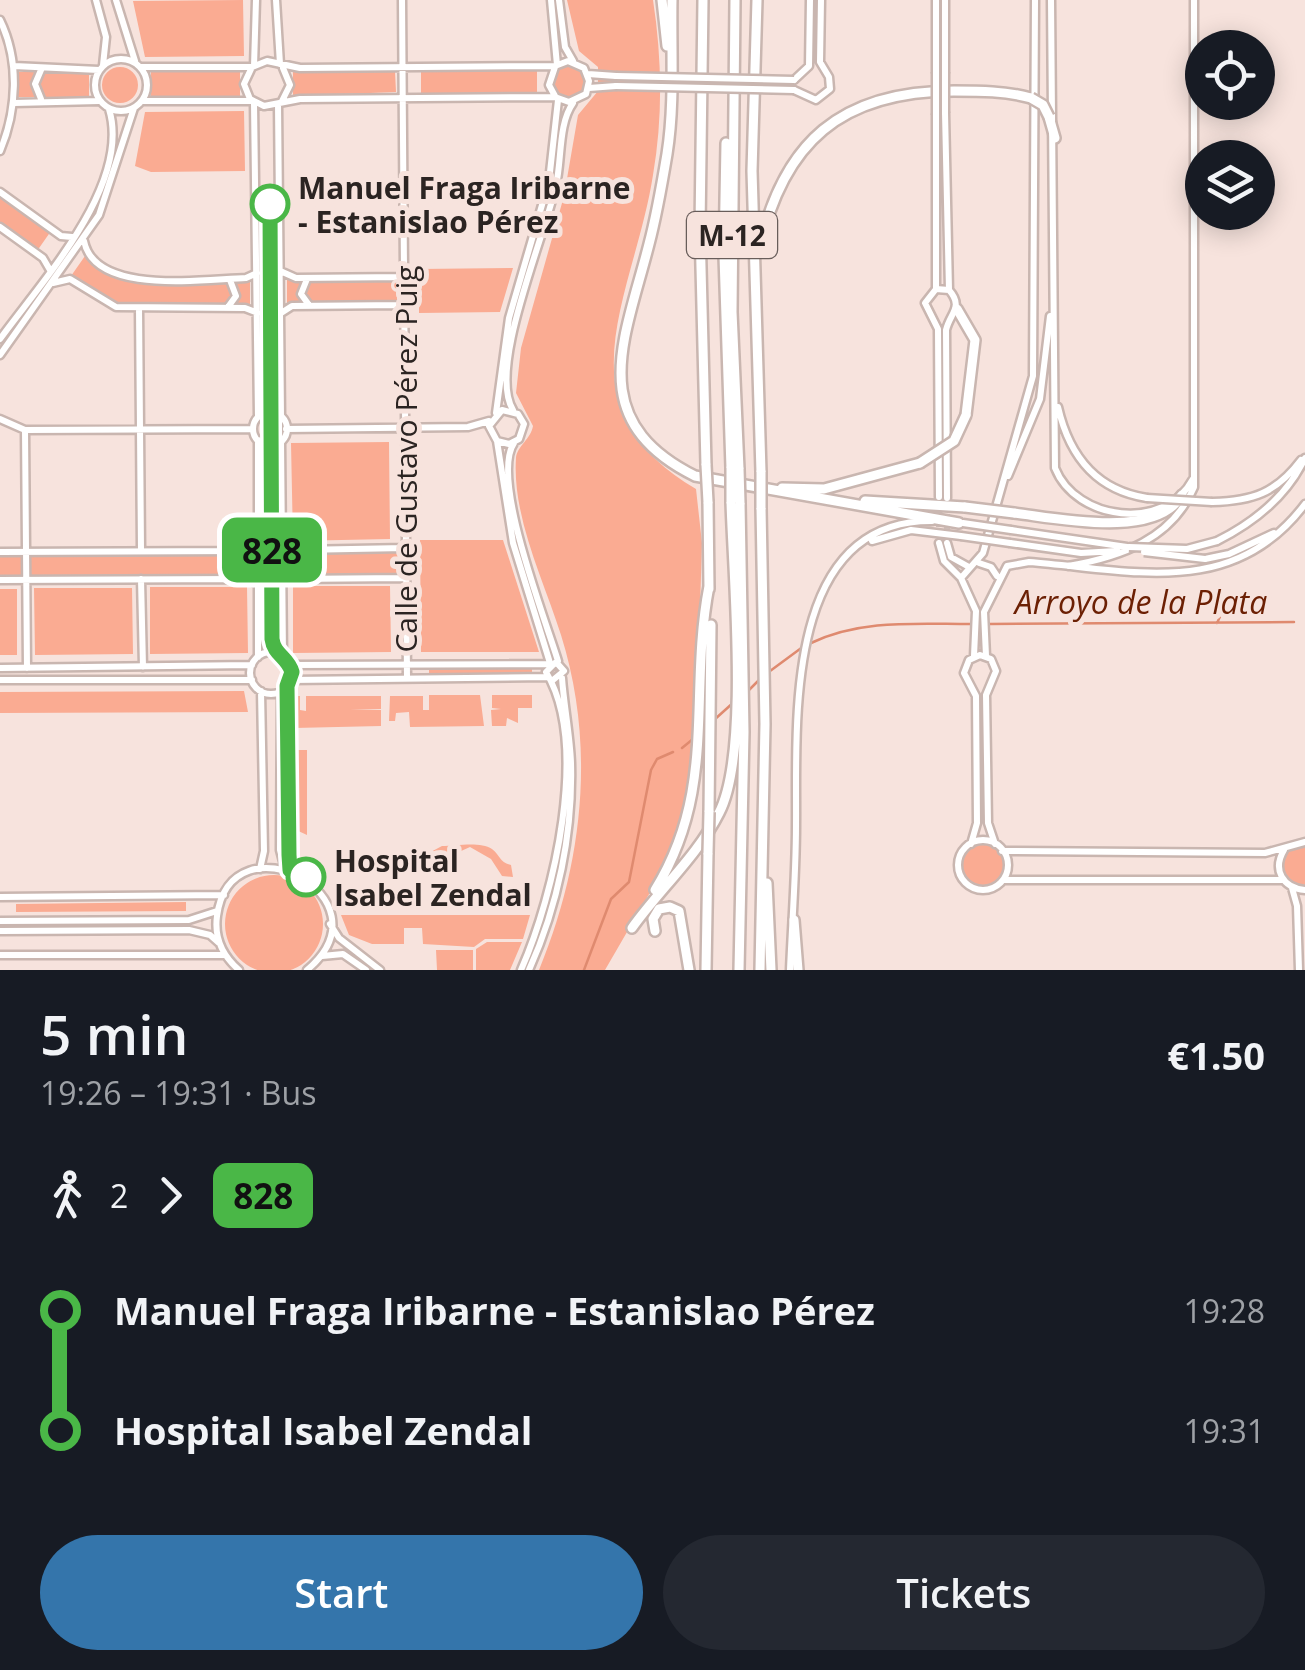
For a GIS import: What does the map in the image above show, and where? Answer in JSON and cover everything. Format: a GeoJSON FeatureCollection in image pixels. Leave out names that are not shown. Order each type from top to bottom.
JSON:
{"type":"FeatureCollection","features":[{"type":"Feature","properties":{"kind":"highway"},"geometry":{"type":"LineString","coordinates":[[662,0],[668,64],[664,174]]}},
{"type":"Feature","properties":{"kind":"highway"},"geometry":{"type":"LineString","coordinates":[[672,0],[671,110],[664,174],[619,354],[624,404],[634,424],[659,455],[695,476],[961,523]]}},
{"type":"Feature","properties":{"kind":"highway"},"geometry":{"type":"LineString","coordinates":[[645,909],[684,833],[706,700],[708,502],[699,0]]}},
{"type":"Feature","properties":{"kind":"highway","name":"M-12"},"geometry":{"type":"LineString","coordinates":[[735,0],[732,312],[744,660],[739,732],[739,970]]}},
{"type":"Feature","properties":{"kind":"highway","name":"M-12"},"geometry":{"type":"LineString","coordinates":[[756,0],[752,171],[765,724],[760,970]]}},
{"type":"Feature","properties":{"kind":"highway"},"geometry":{"type":"LineString","coordinates":[[757,298],[759,250],[779,182],[808,141],[834,120],[866,104],[926,91],[1031,98],[1043,105],[1055,138]]}},
{"type":"Feature","properties":{"kind":"highway"},"geometry":{"type":"LineString","coordinates":[[749,488],[824,488],[920,463],[954,441],[966,415],[975,340],[957,309]]}},
{"type":"Feature","properties":{"kind":"highway"},"geometry":{"type":"LineString","coordinates":[[823,499],[1124,522],[1171,509],[1182,496]]}},
{"type":"Feature","properties":{"kind":"highway"},"geometry":{"type":"LineString","coordinates":[[632,928],[719,813],[732,773],[739,732],[735,672],[736,503]]}},
{"type":"Feature","properties":{"kind":"highway"},"geometry":{"type":"LineString","coordinates":[[706,700],[710,746],[706,970]]}},
{"type":"Feature","properties":{"kind":"highway"},"geometry":{"type":"LineString","coordinates":[[764,852],[771,970]]}},
{"type":"Feature","properties":{"kind":"highway"},"geometry":{"type":"LineString","coordinates":[[654,931],[653,917],[659,909],[670,906],[680,911],[689,970]]}},
{"type":"Feature","properties":{"kind":"highway"},"geometry":{"type":"LineString","coordinates":[[794,920],[798,970]]}},
{"type":"Feature","properties":{"kind":"street"},"geometry":{"type":"LineString","coordinates":[[96,0],[106,38],[94,86],[109,108],[134,108]]}},
{"type":"Feature","properties":{"kind":"street"},"geometry":{"type":"LineString","coordinates":[[0,355],[84,239],[114,180],[134,108],[147,88],[116,0]]}},
{"type":"Feature","properties":{"kind":"street"},"geometry":{"type":"LineString","coordinates":[[256,0],[253,66],[244,84],[253,102],[258,272],[258,417],[253,429],[258,440],[258,657]]}},
{"type":"Feature","properties":{"kind":"street"},"geometry":{"type":"LineString","coordinates":[[276,0],[281,66],[290,84],[280,103],[278,316],[280,416],[286,428],[281,440],[283,656]]}},
{"type":"Feature","properties":{"kind":"street","name":"Calle de Gustavo Pérez Puig"},"geometry":{"type":"LineString","coordinates":[[402,0],[406,678]]}},
{"type":"Feature","properties":{"kind":"street"},"geometry":{"type":"LineString","coordinates":[[468,427],[490,420],[496,412],[509,318],[549,182],[556,98],[549,78],[556,66],[551,0]]}},
{"type":"Feature","properties":{"kind":"street"},"geometry":{"type":"LineString","coordinates":[[559,0],[566,47],[573,62],[588,74],[797,78],[808,69],[823,70]]}},
{"type":"Feature","properties":{"kind":"street"},"geometry":{"type":"LineString","coordinates":[[808,69],[810,0]]}},
{"type":"Feature","properties":{"kind":"street"},"geometry":{"type":"LineString","coordinates":[[520,970],[543,910],[561,823],[562,732],[550,678],[552,663],[515,518],[507,458],[522,435],[524,424],[514,410],[507,386],[516,318],[554,194],[566,117],[588,89],[616,86],[798,91],[812,100],[826,96],[831,83],[823,70],[820,0]]}},
{"type":"Feature","properties":{"kind":"street"},"geometry":{"type":"LineString","coordinates":[[936,0],[941,72]]}},
{"type":"Feature","properties":{"kind":"street"},"geometry":{"type":"LineString","coordinates":[[941,114],[949,290],[956,298],[957,309],[949,319],[943,498],[938,329],[925,303],[936,290],[944,0]]}},
{"type":"Feature","properties":{"kind":"street"},"geometry":{"type":"LineString","coordinates":[[979,563],[1028,408],[1036,350],[1035,0]]}},
{"type":"Feature","properties":{"kind":"street"},"geometry":{"type":"LineString","coordinates":[[1051,0],[1055,468],[1071,495],[1083,504],[1117,512],[1153,510],[1182,496],[1193,478]]}},
{"type":"Feature","properties":{"kind":"street"},"geometry":{"type":"LineString","coordinates":[[1068,566],[1129,548],[1169,527],[1191,495],[1194,0]]}},
{"type":"Feature","properties":{"kind":"street"},"geometry":{"type":"LineString","coordinates":[[0,20],[13,66],[13,104],[0,151]]}},
{"type":"Feature","properties":{"kind":"street"},"geometry":{"type":"LineString","coordinates":[[13,66],[101,68],[115,59],[138,65],[253,66],[266,62],[281,66],[402,67],[556,66],[573,62]]}},
{"type":"Feature","properties":{"kind":"street"},"geometry":{"type":"LineString","coordinates":[[41,69],[36,88],[44,101]]}},
{"type":"Feature","properties":{"kind":"street"},"geometry":{"type":"LineString","coordinates":[[588,74],[588,89]]}},
{"type":"Feature","properties":{"kind":"street"},"geometry":{"type":"LineString","coordinates":[[797,78],[798,91]]}},
{"type":"Feature","properties":{"kind":"street"},"geometry":{"type":"LineString","coordinates":[[13,104],[100,100]]}},
{"type":"Feature","properties":{"kind":"street"},"geometry":{"type":"LineString","coordinates":[[142,101],[575,101]]}},
{"type":"Feature","properties":{"kind":"street"},"geometry":{"type":"LineString","coordinates":[[0,338],[74,236],[100,187],[113,147],[109,108]]}},
{"type":"Feature","properties":{"kind":"street"},"geometry":{"type":"LineString","coordinates":[[2,194],[61,236],[74,236]]}},
{"type":"Feature","properties":{"kind":"street"},"geometry":{"type":"LineString","coordinates":[[0,227],[43,258],[50,270]]}},
{"type":"Feature","properties":{"kind":"street"},"geometry":{"type":"LineString","coordinates":[[84,239],[90,257],[122,279],[246,278],[258,272]]}},
{"type":"Feature","properties":{"kind":"street"},"geometry":{"type":"LineString","coordinates":[[278,270],[290,277],[404,277]]}},
{"type":"Feature","properties":{"kind":"street"},"geometry":{"type":"LineString","coordinates":[[227,308],[237,291],[228,278]]}},
{"type":"Feature","properties":{"kind":"street"},"geometry":{"type":"LineString","coordinates":[[308,278],[301,294],[310,306]]}},
{"type":"Feature","properties":{"kind":"street"},"geometry":{"type":"LineString","coordinates":[[52,283],[70,279],[111,306],[227,308],[258,313]]}},
{"type":"Feature","properties":{"kind":"street"},"geometry":{"type":"LineString","coordinates":[[936,290],[949,290]]}},
{"type":"Feature","properties":{"kind":"street"},"geometry":{"type":"LineString","coordinates":[[996,500],[1040,400],[1053,299]]}},
{"type":"Feature","properties":{"kind":"street"},"geometry":{"type":"LineString","coordinates":[[278,316],[288,307],[404,306]]}},
{"type":"Feature","properties":{"kind":"street"},"geometry":{"type":"LineString","coordinates":[[140,308],[141,550]]}},
{"type":"Feature","properties":{"kind":"street"},"geometry":{"type":"LineString","coordinates":[[934,318],[949,319]]}},
{"type":"Feature","properties":{"kind":"street"},"geometry":{"type":"LineString","coordinates":[[1055,396],[1067,440],[1078,459],[1114,489],[1147,498],[1212,502],[1261,497],[1280,484],[1305,456]]}},
{"type":"Feature","properties":{"kind":"street"},"geometry":{"type":"LineString","coordinates":[[496,412],[514,410]]}},
{"type":"Feature","properties":{"kind":"street"},"geometry":{"type":"LineString","coordinates":[[258,417],[270,412],[280,416]]}},
{"type":"Feature","properties":{"kind":"street"},"geometry":{"type":"LineString","coordinates":[[0,419],[25,430],[253,429]]}},
{"type":"Feature","properties":{"kind":"street"},"geometry":{"type":"LineString","coordinates":[[490,420],[490,432]]}},
{"type":"Feature","properties":{"kind":"street"},"geometry":{"type":"LineString","coordinates":[[286,428],[468,427],[490,432],[498,442],[507,520],[552,663]]}},
{"type":"Feature","properties":{"kind":"street"},"geometry":{"type":"LineString","coordinates":[[25,430],[27,668]]}},
{"type":"Feature","properties":{"kind":"street"},"geometry":{"type":"LineString","coordinates":[[258,440],[270,445],[281,440]]}},
{"type":"Feature","properties":{"kind":"street"},"geometry":{"type":"LineString","coordinates":[[498,442],[514,442]]}},
{"type":"Feature","properties":{"kind":"street"},"geometry":{"type":"LineString","coordinates":[[858,548],[900,531],[1081,553],[1187,548],[1218,540],[1260,514],[1293,481],[1305,456]]}},
{"type":"Feature","properties":{"kind":"street"},"geometry":{"type":"LineString","coordinates":[[998,577],[1013,564],[1172,574],[1208,571],[1269,543],[1305,504]]}},
{"type":"Feature","properties":{"kind":"street"},"geometry":{"type":"LineString","coordinates":[[790,970],[803,653],[820,599],[839,566],[858,548],[898,524],[961,523],[1205,559],[1244,548],[1295,517]]}},
{"type":"Feature","properties":{"kind":"street"},"geometry":{"type":"LineString","coordinates":[[0,552],[251,550],[260,543]]}},
{"type":"Feature","properties":{"kind":"street"},"geometry":{"type":"LineString","coordinates":[[968,567],[951,557],[943,543],[944,561],[962,578],[976,611],[974,656],[964,672],[972,684],[977,823],[971,844],[958,861],[964,882],[984,890],[1002,880],[1282,880]]}},
{"type":"Feature","properties":{"kind":"street"},"geometry":{"type":"LineString","coordinates":[[281,544],[288,549],[310,550],[405,548]]}},
{"type":"Feature","properties":{"kind":"street"},"geometry":{"type":"LineString","coordinates":[[228,550],[238,564],[229,579]]}},
{"type":"Feature","properties":{"kind":"street"},"geometry":{"type":"LineString","coordinates":[[310,550],[302,564],[312,578]]}},
{"type":"Feature","properties":{"kind":"street"},"geometry":{"type":"LineString","coordinates":[[962,578],[968,567],[979,563],[991,567],[998,577],[998,586],[984,612],[986,656],[996,671],[989,684],[988,823],[1007,865],[1002,880]]}},
{"type":"Feature","properties":{"kind":"street"},"geometry":{"type":"LineString","coordinates":[[280,585],[290,578],[405,578]]}},
{"type":"Feature","properties":{"kind":"street"},"geometry":{"type":"LineString","coordinates":[[0,580],[229,579],[260,584]]}},
{"type":"Feature","properties":{"kind":"street"},"geometry":{"type":"LineString","coordinates":[[142,580],[143,667]]}},
{"type":"Feature","properties":{"kind":"street"},"geometry":{"type":"LineString","coordinates":[[971,598],[988,599]]}},
{"type":"Feature","properties":{"kind":"street"},"geometry":{"type":"LineString","coordinates":[[260,869],[264,851],[261,691],[252,680],[252,664],[272,652],[283,656],[290,665],[291,680],[281,691],[280,850],[285,868]]}},
{"type":"Feature","properties":{"kind":"street"},"geometry":{"type":"LineString","coordinates":[[974,656],[986,656]]}},
{"type":"Feature","properties":{"kind":"street"},"geometry":{"type":"LineString","coordinates":[[290,665],[552,663],[564,669],[571,764],[569,824],[557,886],[530,970]]}},
{"type":"Feature","properties":{"kind":"street"},"geometry":{"type":"LineString","coordinates":[[0,668],[252,664]]}},
{"type":"Feature","properties":{"kind":"street"},"geometry":{"type":"LineString","coordinates":[[291,680],[562,677]]}},
{"type":"Feature","properties":{"kind":"street"},"geometry":{"type":"LineString","coordinates":[[0,680],[252,680]]}},
{"type":"Feature","properties":{"kind":"street"},"geometry":{"type":"LineString","coordinates":[[972,684],[989,684]]}},
{"type":"Feature","properties":{"kind":"street"},"geometry":{"type":"LineString","coordinates":[[261,691],[281,691]]}},
{"type":"Feature","properties":{"kind":"street"},"geometry":{"type":"LineString","coordinates":[[1002,851],[1265,853],[1305,842]]}},
{"type":"Feature","properties":{"kind":"street"},"geometry":{"type":"LineString","coordinates":[[971,844],[995,844]]}},
{"type":"Feature","properties":{"kind":"street"},"geometry":{"type":"LineString","coordinates":[[1284,849],[1278,870],[1282,880],[1292,888],[1305,890]]}},
{"type":"Feature","properties":{"kind":"street"},"geometry":{"type":"LineString","coordinates":[[219,944],[218,910],[224,894],[242,877],[260,869],[285,868],[318,889],[338,938],[380,970]]}},
{"type":"Feature","properties":{"kind":"street"},"geometry":{"type":"LineString","coordinates":[[1292,888],[1297,906],[1299,970]]}},
{"type":"Feature","properties":{"kind":"street"},"geometry":{"type":"LineString","coordinates":[[0,896],[224,894]]}},
{"type":"Feature","properties":{"kind":"street"},"geometry":{"type":"LineString","coordinates":[[0,921],[189,920],[218,910]]}},
{"type":"Feature","properties":{"kind":"street"},"geometry":{"type":"LineString","coordinates":[[306,970],[320,956],[330,924]]}},
{"type":"Feature","properties":{"kind":"street"},"geometry":{"type":"LineString","coordinates":[[0,930],[189,930],[210,935],[240,970]]}},
{"type":"Feature","properties":{"kind":"street"},"geometry":{"type":"LineString","coordinates":[[0,954],[225,955]]}},
{"type":"Feature","properties":{"kind":"street"},"geometry":{"type":"LineString","coordinates":[[320,956],[342,954],[366,970]]}},
{"type":"Feature","properties":{"kind":"shaded area"},"geometry":{"type":"Polygon","coordinates":[[[243,0],[244,56],[145,57],[133,1],[243,0]]]}},
{"type":"Feature","properties":{"kind":"shaded area"},"geometry":{"type":"Polygon","coordinates":[[[567,0],[653,0],[660,66],[658,131],[644,220],[614,347],[615,385],[627,422],[653,457],[696,489],[702,543],[695,772],[684,819],[663,870],[605,970],[539,970],[566,889],[575,847],[580,804],[579,719],[561,635],[524,526],[516,480],[517,454],[533,426],[516,393],[521,348],[564,196],[578,115],[598,91],[598,67],[579,51],[567,0]]]}},
{"type":"Feature","properties":{"kind":"shaded area"},"geometry":{"type":"Polygon","coordinates":[[[569,65],[580,70],[585,81],[580,92],[569,97],[558,92],[553,81],[558,70],[569,65]]]}},
{"type":"Feature","properties":{"kind":"shaded area"},"geometry":{"type":"Polygon","coordinates":[[[120,67],[133,72],[138,85],[133,98],[120,103],[107,98],[102,85],[107,72],[120,67]]]}},
{"type":"Feature","properties":{"kind":"shaded area"},"geometry":{"type":"Polygon","coordinates":[[[537,69],[537,94],[421,95],[421,70],[537,69]]]}},
{"type":"Feature","properties":{"kind":"shaded area"},"geometry":{"type":"Polygon","coordinates":[[[293,70],[395,72],[396,92],[293,96],[293,70]]]}},
{"type":"Feature","properties":{"kind":"shaded area"},"geometry":{"type":"Polygon","coordinates":[[[151,71],[240,71],[240,96],[151,97],[151,71]]]}},
{"type":"Feature","properties":{"kind":"shaded area"},"geometry":{"type":"Polygon","coordinates":[[[17,72],[89,72],[89,97],[17,97],[17,72]]]}},
{"type":"Feature","properties":{"kind":"shaded area"},"geometry":{"type":"Polygon","coordinates":[[[244,111],[245,171],[151,172],[135,166],[145,112],[244,111]]]}},
{"type":"Feature","properties":{"kind":"shaded area"},"geometry":{"type":"Polygon","coordinates":[[[0,194],[51,231],[37,251],[0,225],[0,194]]]}},
{"type":"Feature","properties":{"kind":"shaded area"},"geometry":{"type":"Polygon","coordinates":[[[85,256],[120,280],[250,281],[250,304],[118,306],[71,276],[85,256]]]}},
{"type":"Feature","properties":{"kind":"shaded area"},"geometry":{"type":"Polygon","coordinates":[[[513,268],[500,312],[419,313],[419,269],[513,268]]]}},
{"type":"Feature","properties":{"kind":"shaded area"},"geometry":{"type":"Polygon","coordinates":[[[391,279],[397,284],[397,300],[392,304],[287,304],[287,280],[391,279]]]}},
{"type":"Feature","properties":{"kind":"shaded area"},"geometry":{"type":"Polygon","coordinates":[[[389,442],[390,539],[293,541],[291,443],[389,442]]]}},
{"type":"Feature","properties":{"kind":"shaded area"},"geometry":{"type":"Polygon","coordinates":[[[420,540],[503,540],[539,652],[421,652],[420,540]]]}},
{"type":"Feature","properties":{"kind":"shaded area"},"geometry":{"type":"Polygon","coordinates":[[[398,551],[399,576],[288,576],[287,552],[398,551]]]}},
{"type":"Feature","properties":{"kind":"shaded area"},"geometry":{"type":"Polygon","coordinates":[[[252,552],[253,577],[0,578],[0,553],[252,552]]]}},
{"type":"Feature","properties":{"kind":"shaded area"},"geometry":{"type":"Polygon","coordinates":[[[293,586],[390,586],[391,652],[293,653],[293,586]]]}},
{"type":"Feature","properties":{"kind":"shaded area"},"geometry":{"type":"Polygon","coordinates":[[[150,587],[247,587],[248,653],[150,654],[150,587]]]}},
{"type":"Feature","properties":{"kind":"shaded area"},"geometry":{"type":"Polygon","coordinates":[[[34,588],[132,588],[133,654],[35,655],[34,588]]]}},
{"type":"Feature","properties":{"kind":"shaded area"},"geometry":{"type":"Polygon","coordinates":[[[0,589],[17,589],[17,655],[0,655],[0,589]]]}},
{"type":"Feature","properties":{"kind":"shaded area"},"geometry":{"type":"Polygon","coordinates":[[[532,667],[532,673],[429,674],[429,668],[532,667]]]}},
{"type":"Feature","properties":{"kind":"shaded area"},"geometry":{"type":"Polygon","coordinates":[[[244,691],[248,712],[0,713],[0,692],[244,691]]]}},
{"type":"Feature","properties":{"kind":"shaded area"},"geometry":{"type":"Polygon","coordinates":[[[429,695],[480,695],[484,726],[410,727],[409,712],[396,713],[395,721],[389,721],[390,696],[423,696],[423,710],[429,710],[429,695]]]}},
{"type":"Feature","properties":{"kind":"shaded area"},"geometry":{"type":"Polygon","coordinates":[[[492,695],[532,695],[532,708],[518,708],[518,723],[507,718],[506,726],[492,726],[491,710],[501,709],[492,708],[492,695]]]}},
{"type":"Feature","properties":{"kind":"shaded area"},"geometry":{"type":"Polygon","coordinates":[[[294,696],[300,696],[300,710],[306,711],[306,696],[381,696],[381,709],[350,710],[381,710],[381,726],[294,728],[294,696]]]}},
{"type":"Feature","properties":{"kind":"shaded area"},"geometry":{"type":"Polygon","coordinates":[[[294,750],[307,750],[307,835],[294,829],[294,750]]]}},
{"type":"Feature","properties":{"kind":"shaded area"},"geometry":{"type":"Polygon","coordinates":[[[983,844],[998,850],[1004,865],[998,880],[983,886],[968,880],[962,865],[968,850],[983,844]]]}},
{"type":"Feature","properties":{"kind":"shaded area"},"geometry":{"type":"Polygon","coordinates":[[[1305,845],[1305,885],[1288,878],[1283,863],[1287,851],[1305,845]]]}},
{"type":"Feature","properties":{"kind":"shaded area"},"geometry":{"type":"Polygon","coordinates":[[[442,846],[487,847],[511,865],[513,877],[502,876],[491,859],[470,847],[450,856],[446,852],[430,859],[425,855],[442,846]]]}},
{"type":"Feature","properties":{"kind":"shaded area"},"geometry":{"type":"Polygon","coordinates":[[[264,876],[284,876],[301,883],[315,897],[322,914],[322,934],[315,951],[290,970],[258,970],[247,965],[233,951],[226,934],[226,914],[233,897],[247,883],[264,876]]]}},
{"type":"Feature","properties":{"kind":"shaded area"},"geometry":{"type":"Polygon","coordinates":[[[186,902],[186,911],[16,912],[16,904],[186,902]]]}},
{"type":"Feature","properties":{"kind":"shaded area"},"geometry":{"type":"Polygon","coordinates":[[[341,915],[530,915],[523,939],[485,939],[474,947],[423,944],[422,928],[404,928],[404,944],[372,944],[349,935],[341,915]]]}},
{"type":"Feature","properties":{"kind":"shaded area"},"geometry":{"type":"Polygon","coordinates":[[[487,942],[522,942],[510,970],[476,970],[476,949],[487,942]]]}},
{"type":"Feature","properties":{"kind":"shaded area"},"geometry":{"type":"Polygon","coordinates":[[[436,950],[473,950],[473,970],[437,970],[436,950]]]}},
{"type":"Feature","properties":{"kind":"waterway"},"geometry":{"type":"LineString","coordinates":[[1217,623],[1227,602]]}},
{"type":"Feature","properties":{"kind":"waterway","name":"Arroyo de la Plata"},"geometry":{"type":"LineString","coordinates":[[989,624],[1294,622]]}},
{"type":"Feature","properties":{"kind":"waterway","name":"Arroyo de la Plata"},"geometry":{"type":"LineString","coordinates":[[811,643],[869,626],[970,624]]}},
{"type":"Feature","properties":{"kind":"waterway","name":"Arroyo de la Plata"},"geometry":{"type":"LineString","coordinates":[[766,674],[804,646]]}},
{"type":"Feature","properties":{"kind":"waterway","name":"Arroyo de la Plata"},"geometry":{"type":"LineString","coordinates":[[748,691],[760,679]]}},
{"type":"Feature","properties":{"kind":"waterway","name":"Arroyo de la Plata"},"geometry":{"type":"LineString","coordinates":[[714,720],[734,702]]}},
{"type":"Feature","properties":{"kind":"waterway","name":"Arroyo de la Plata"},"geometry":{"type":"LineString","coordinates":[[682,748],[693,739]]}},
{"type":"Feature","properties":{"kind":"waterway","name":"Arroyo de la Plata"},"geometry":{"type":"LineString","coordinates":[[584,970],[611,899],[629,882],[651,770],[657,759],[673,752]]}},
{"type":"Feature","properties":{"kind":"tunnel"},"geometry":{"type":"LineString","coordinates":[[939,503],[939,543]]}},
{"type":"Feature","properties":{"kind":"tunnel"},"geometry":{"type":"LineString","coordinates":[[947,505],[947,543]]}},
{"type":"Feature","properties":{"kind":"bus line","name":"828"},"geometry":{"type":"LineString","coordinates":[[270,204],[272,644],[292,672],[287,686],[290,870],[306,877]]}},
{"type":"Feature","properties":{"kind":"place","name":"Manuel Fraga Iribarne - Estanislao Pérez"},"geometry":{"type":"Point","coordinates":[270,204]}},
{"type":"Feature","properties":{"kind":"place","name":"Hospital Isabel Zendal"},"geometry":{"type":"Point","coordinates":[306,877]}}]}
